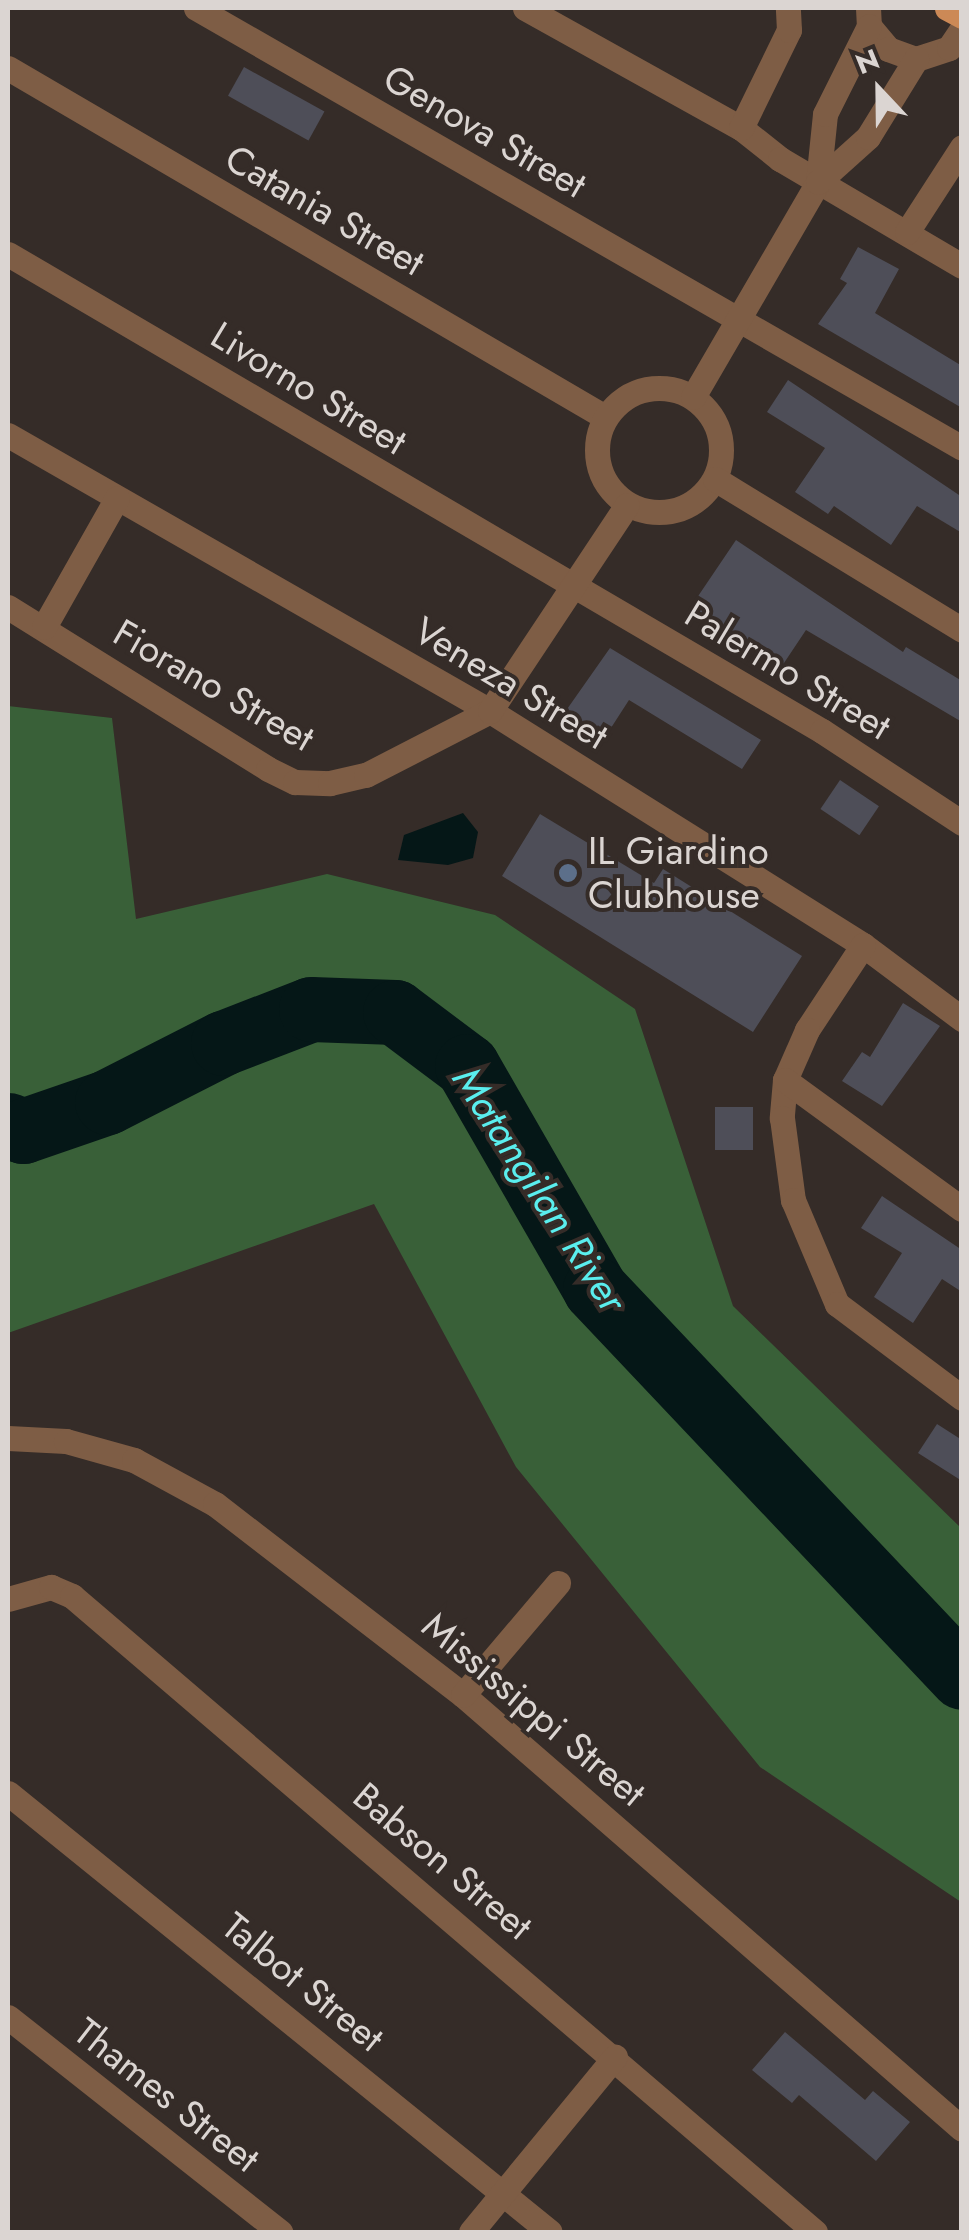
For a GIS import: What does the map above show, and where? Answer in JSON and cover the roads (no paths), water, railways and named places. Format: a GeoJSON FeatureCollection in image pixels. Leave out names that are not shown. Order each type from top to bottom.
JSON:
{"type":"FeatureCollection","features":[{"type":"Feature","properties":{"kind":"main road"},"geometry":{"type":"LineString","coordinates":[[947,8],[962,16]]}},
{"type":"Feature","properties":{"kind":"street","name":"Genova Street"},"geometry":{"type":"LineString","coordinates":[[196,8],[962,448]]}},
{"type":"Feature","properties":{"kind":"street"},"geometry":{"type":"LineString","coordinates":[[524,8],[741,128],[818,182],[962,266]]}},
{"type":"Feature","properties":{"kind":"street"},"geometry":{"type":"LineString","coordinates":[[741,128],[789,30],[788,8]]}},
{"type":"Feature","properties":{"kind":"street"},"geometry":{"type":"LineString","coordinates":[[818,182],[825,114],[869,17]]}},
{"type":"Feature","properties":{"kind":"street"},"geometry":{"type":"LineString","coordinates":[[869,17],[888,49],[916,59],[949,48],[962,29]]}},
{"type":"Feature","properties":{"kind":"street"},"geometry":{"type":"LineString","coordinates":[[694,397],[818,182],[868,137],[916,59]]}},
{"type":"Feature","properties":{"kind":"street","name":"Catania Street"},"geometry":{"type":"LineString","coordinates":[[8,68],[605,417]]}},
{"type":"Feature","properties":{"kind":"street"},"geometry":{"type":"LineString","coordinates":[[908,232],[962,146]]}},
{"type":"Feature","properties":{"kind":"street","name":"Livorno Street"},"geometry":{"type":"LineString","coordinates":[[8,254],[572,587]]}},
{"type":"Feature","properties":{"kind":"street"},"geometry":{"type":"LineString","coordinates":[[645,388],[694,397],[720,434],[715,480],[677,510],[652,513],[627,505],[597,466],[596,441],[605,417],[645,388]]}},
{"type":"Feature","properties":{"kind":"street","name":"Veneza Street"},"geometry":{"type":"LineString","coordinates":[[8,434],[490,711],[863,945],[962,1019]]}},
{"type":"Feature","properties":{"kind":"street"},"geometry":{"type":"LineString","coordinates":[[715,480],[962,630]]}},
{"type":"Feature","properties":{"kind":"street"},"geometry":{"type":"LineString","coordinates":[[44,627],[117,498]]}},
{"type":"Feature","properties":{"kind":"street","name":"Fiorano Street"},"geometry":{"type":"LineString","coordinates":[[8,607],[294,782],[330,784],[366,775],[490,711],[627,505]]}},
{"type":"Feature","properties":{"kind":"street","name":"Palermo Street"},"geometry":{"type":"LineString","coordinates":[[572,587],[822,730],[962,823]]}},
{"type":"Feature","properties":{"kind":"street"},"geometry":{"type":"LineString","coordinates":[[863,945],[807,1030],[785,1080],[785,1161],[828,1291],[962,1398]]}},
{"type":"Feature","properties":{"kind":"street"},"geometry":{"type":"LineString","coordinates":[[785,1080],[962,1209]]}},
{"type":"Feature","properties":{"kind":"street","name":"Mississippi Street"},"geometry":{"type":"LineString","coordinates":[[8,1438],[66,1441],[134,1460],[215,1504],[464,1695],[962,2129]]}},
{"type":"Feature","properties":{"kind":"street"},"geometry":{"type":"LineString","coordinates":[[464,1695],[558,1583]]}},
{"type":"Feature","properties":{"kind":"street","name":"Babson Street"},"geometry":{"type":"LineString","coordinates":[[8,1600],[51,1587],[72,1596],[615,2057],[814,2232]]}},
{"type":"Feature","properties":{"kind":"street","name":"Talbot Street"},"geometry":{"type":"LineString","coordinates":[[8,1793],[550,2232]]}},
{"type":"Feature","properties":{"kind":"street","name":"Thames Street"},"geometry":{"type":"LineString","coordinates":[[8,2017],[280,2232]]}},
{"type":"Feature","properties":{"kind":"street"},"geometry":{"type":"LineString","coordinates":[[471,2232],[615,2057]]}},
{"type":"Feature","properties":{"kind":"waterway","name":"Matangilan River"},"geometry":{"type":"LineString","coordinates":[[8,1125],[23,1131],[107,1102],[223,1043],[311,1009],[395,1012],[467,1066],[595,1289],[962,1677]]}},
{"type":"Feature","properties":{"kind":"place","name":"IL Giardino Clubhouse"},"geometry":{"type":"Point","coordinates":[568,873]}}]}
